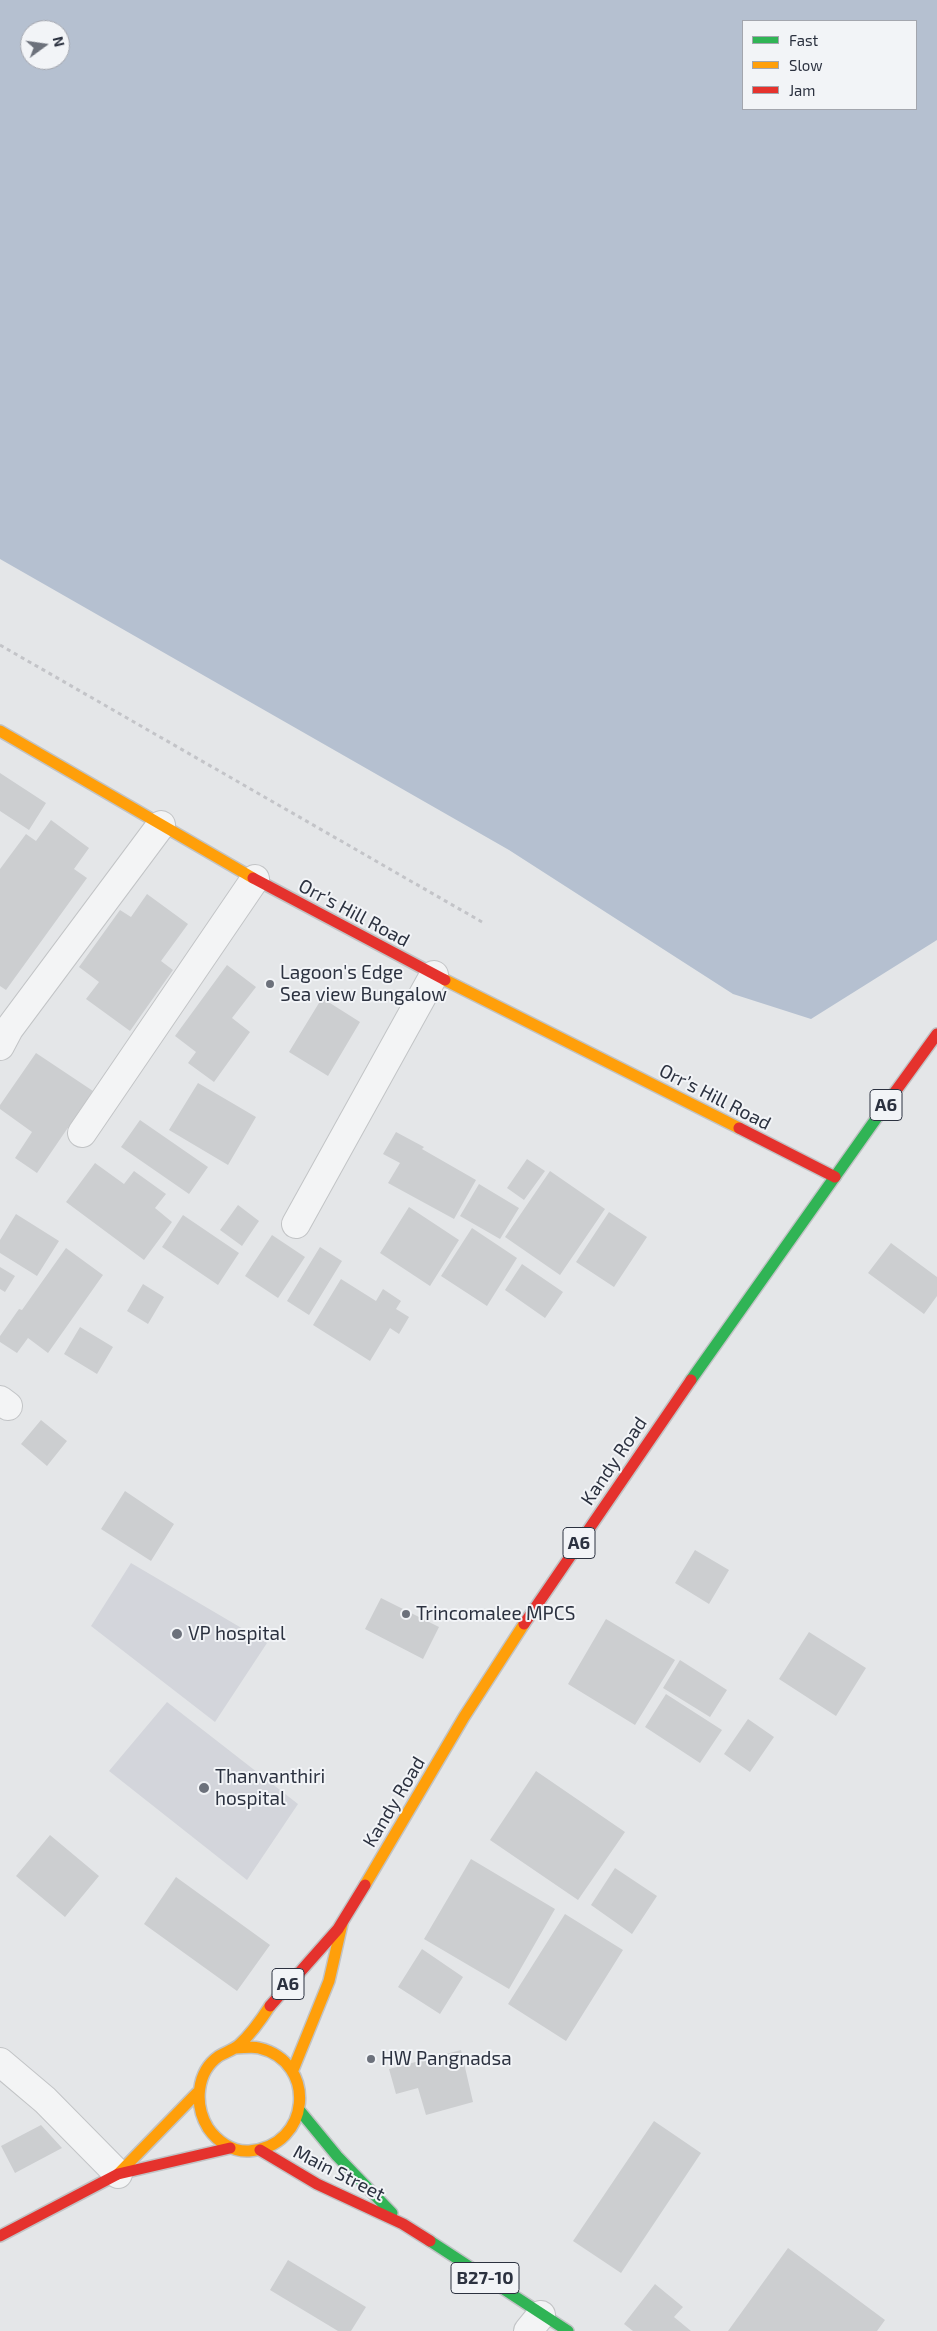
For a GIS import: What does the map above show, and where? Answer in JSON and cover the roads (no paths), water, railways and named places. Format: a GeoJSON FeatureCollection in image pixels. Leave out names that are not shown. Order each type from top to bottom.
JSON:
{"type":"FeatureCollection","features":[{"type":"Feature","properties":{"kind":"main road","name":"Orr’s Hill Road"},"geometry":{"type":"LineString","coordinates":[[0,731],[255,879],[434,975],[835,1177]]}},
{"type":"Feature","properties":{"kind":"main road","name":"Kandy Road"},"geometry":{"type":"LineString","coordinates":[[236,2048],[302,1966],[342,1923],[476,1697],[712,1348],[937,1034]]}},
{"type":"Feature","properties":{"kind":"main road","name":"Kandy Road"},"geometry":{"type":"LineString","coordinates":[[293,2070],[329,1981],[342,1923]]}},
{"type":"Feature","properties":{"kind":"main road"},"geometry":{"type":"LineString","coordinates":[[258,2047],[277,2055],[293,2070],[301,2090],[300,2111],[292,2129],[278,2143],[260,2150],[245,2151],[230,2148],[215,2139],[204,2126],[198,2110],[197,2093],[204,2073],[218,2057],[236,2048],[258,2047]]}},
{"type":"Feature","properties":{"kind":"main road"},"geometry":{"type":"LineString","coordinates":[[118,2174],[197,2093]]}},
{"type":"Feature","properties":{"kind":"main road","name":"Main Street"},"geometry":{"type":"LineString","coordinates":[[300,2111],[337,2156],[403,2224],[535,2323],[568,2331]]}},
{"type":"Feature","properties":{"kind":"main road"},"geometry":{"type":"LineString","coordinates":[[0,2236],[118,2174],[230,2148]]}},
{"type":"Feature","properties":{"kind":"main road","name":"Main Street"},"geometry":{"type":"LineString","coordinates":[[260,2150],[317,2184],[403,2224]]}},
{"type":"Feature","properties":{"kind":"street"},"geometry":{"type":"LineString","coordinates":[[0,1046],[9,1029],[161,825]]}},
{"type":"Feature","properties":{"kind":"street"},"geometry":{"type":"LineString","coordinates":[[82,1133],[255,879]]}},
{"type":"Feature","properties":{"kind":"street"},"geometry":{"type":"LineString","coordinates":[[296,1224],[434,975]]}},
{"type":"Feature","properties":{"kind":"street"},"geometry":{"type":"LineString","coordinates":[[0,2062],[45,2100],[118,2174]]}},
{"type":"Feature","properties":{"kind":"water"},"geometry":{"type":"Polygon","coordinates":[[[0,0],[937,0],[937,940],[811,1019],[733,994],[509,850],[0,559],[0,0]]]}},
{"type":"Feature","properties":{"kind":"place","name":"Lagoon's Edge Sea view Bungalow"},"geometry":{"type":"Point","coordinates":[270,984]}},
{"type":"Feature","properties":{"kind":"place","name":"Trincomalee MPCS"},"geometry":{"type":"Point","coordinates":[406,1614]}},
{"type":"Feature","properties":{"kind":"place","name":"VP hospital"},"geometry":{"type":"Point","coordinates":[177,1634]}},
{"type":"Feature","properties":{"kind":"place","name":"Thanvanthiri hospital"},"geometry":{"type":"Point","coordinates":[204,1788]}},
{"type":"Feature","properties":{"kind":"place","name":"HW Pangnadsa"},"geometry":{"type":"Point","coordinates":[371,2059]}}]}
